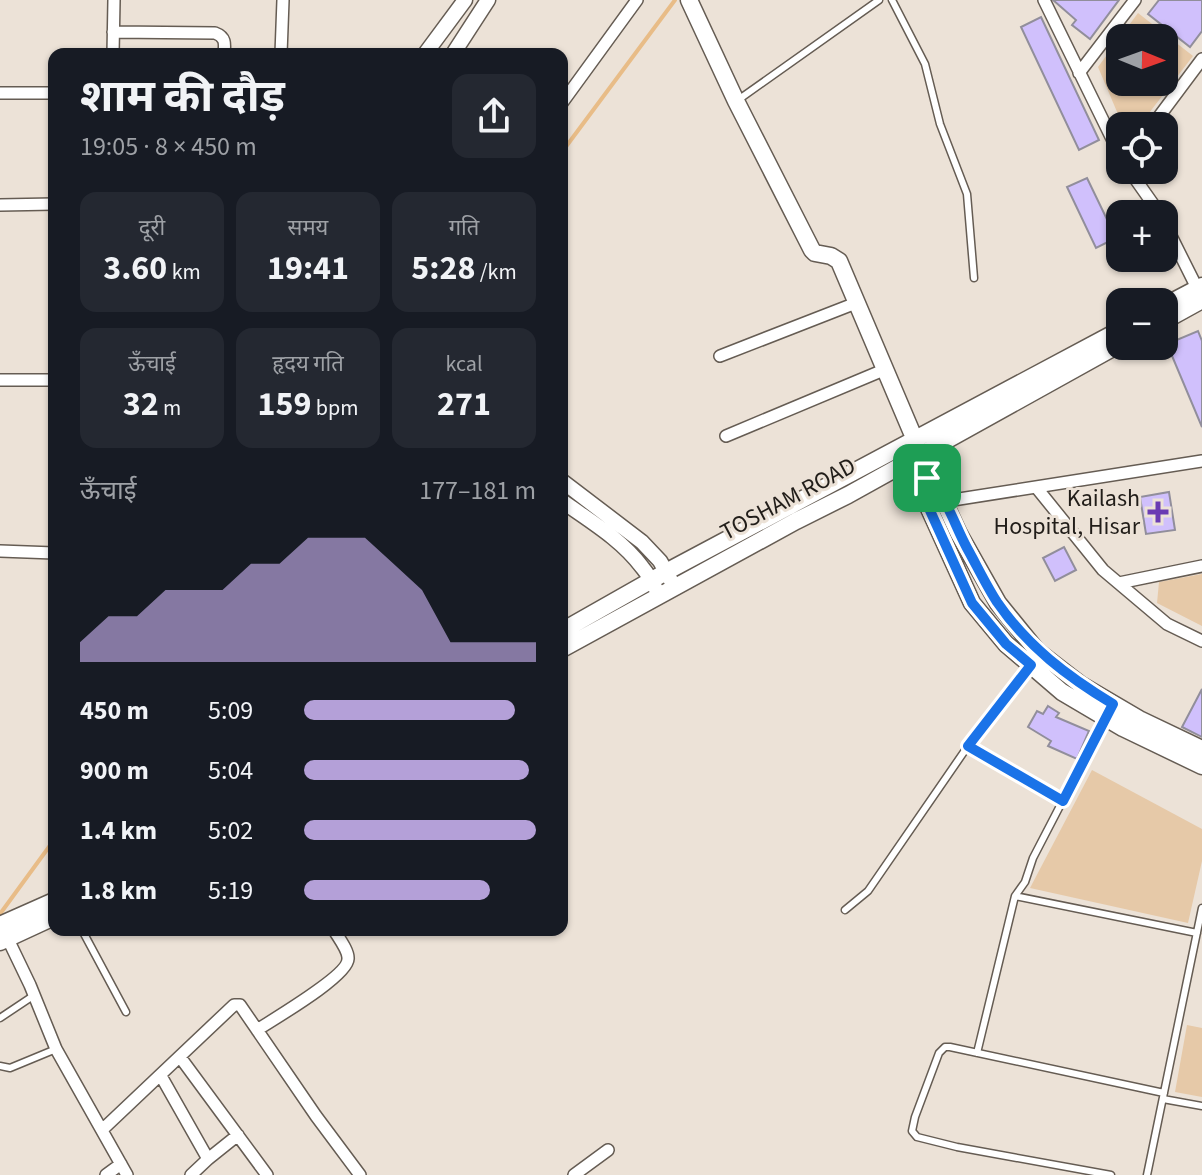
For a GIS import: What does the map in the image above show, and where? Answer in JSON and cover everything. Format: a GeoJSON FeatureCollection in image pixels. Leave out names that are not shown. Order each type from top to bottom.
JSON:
{"type":"FeatureCollection","features":[{"type":"Feature","properties":{"kind":"main road"},"geometry":{"type":"LineString","coordinates":[[689,0],[736,101],[812,250],[836,257],[839,261],[918,447],[927,478],[927,504],[972,603],[1006,644],[1062,692],[1139,719],[1202,749]]}},
{"type":"Feature","properties":{"kind":"main road"},"geometry":{"type":"LineString","coordinates":[[1178,300],[1200,291]]}},
{"type":"Feature","properties":{"kind":"main road"},"geometry":{"type":"LineString","coordinates":[[1178,309],[1200,291]]}},
{"type":"Feature","properties":{"kind":"main road","name":"TOSHAM ROAD"},"geometry":{"type":"LineString","coordinates":[[918,447],[1106,338]]}},
{"type":"Feature","properties":{"kind":"main road","name":"TOSHAM ROAD"},"geometry":{"type":"LineString","coordinates":[[568,645],[670,579],[1106,351]]}},
{"type":"Feature","properties":{"kind":"main road"},"geometry":{"type":"LineString","coordinates":[[927,478],[945,501],[998,603],[1037,651],[1110,711],[1202,766]]}},
{"type":"Feature","properties":{"kind":"main road"},"geometry":{"type":"LineString","coordinates":[[952,559],[969,551]]}},
{"type":"Feature","properties":{"kind":"main road","name":"TOSHAM ROAD"},"geometry":{"type":"LineString","coordinates":[[568,628],[655,588]]}},
{"type":"Feature","properties":{"kind":"main road"},"geometry":{"type":"LineString","coordinates":[[2,933],[48,905]]}},
{"type":"Feature","properties":{"kind":"main road"},"geometry":{"type":"LineString","coordinates":[[2,933],[48,919]]}},
{"type":"Feature","properties":{"kind":"street"},"geometry":{"type":"LineString","coordinates":[[113,48],[114,0]]}},
{"type":"Feature","properties":{"kind":"street"},"geometry":{"type":"LineString","coordinates":[[281,48],[283,0]]}},
{"type":"Feature","properties":{"kind":"street"},"geometry":{"type":"LineString","coordinates":[[429,48],[465,0]]}},
{"type":"Feature","properties":{"kind":"street"},"geometry":{"type":"LineString","coordinates":[[457,48],[488,0]]}},
{"type":"Feature","properties":{"kind":"street"},"geometry":{"type":"LineString","coordinates":[[568,95],[637,0]]}},
{"type":"Feature","properties":{"kind":"street"},"geometry":{"type":"LineString","coordinates":[[1044,0],[1106,127]]}},
{"type":"Feature","properties":{"kind":"street"},"geometry":{"type":"LineString","coordinates":[[1079,73],[1135,0]]}},
{"type":"Feature","properties":{"kind":"street"},"geometry":{"type":"LineString","coordinates":[[113,32],[215,33],[224,39],[224,48]]}},
{"type":"Feature","properties":{"kind":"street"},"geometry":{"type":"LineString","coordinates":[[1162,112],[1202,59]]}},
{"type":"Feature","properties":{"kind":"street"},"geometry":{"type":"LineString","coordinates":[[0,93],[48,93]]}},
{"type":"Feature","properties":{"kind":"street"},"geometry":{"type":"LineString","coordinates":[[0,205],[48,204]]}},
{"type":"Feature","properties":{"kind":"street"},"geometry":{"type":"LineString","coordinates":[[1178,249],[1200,291]]}},
{"type":"Feature","properties":{"kind":"street"},"geometry":{"type":"LineString","coordinates":[[720,356],[856,303]]}},
{"type":"Feature","properties":{"kind":"street"},"geometry":{"type":"LineString","coordinates":[[726,436],[886,369]]}},
{"type":"Feature","properties":{"kind":"street"},"geometry":{"type":"LineString","coordinates":[[0,380],[48,380]]}},
{"type":"Feature","properties":{"kind":"street"},"geometry":{"type":"LineString","coordinates":[[927,504],[1202,461]]}},
{"type":"Feature","properties":{"kind":"street"},"geometry":{"type":"LineString","coordinates":[[568,486],[642,542],[660,561],[670,579]]}},
{"type":"Feature","properties":{"kind":"street"},"geometry":{"type":"LineString","coordinates":[[1036,487],[1103,570],[1167,624],[1202,641]]}},
{"type":"Feature","properties":{"kind":"street"},"geometry":{"type":"LineString","coordinates":[[568,505],[619,542],[640,564],[655,588]]}},
{"type":"Feature","properties":{"kind":"street"},"geometry":{"type":"LineString","coordinates":[[0,551],[48,553]]}},
{"type":"Feature","properties":{"kind":"street"},"geometry":{"type":"LineString","coordinates":[[1119,583],[1202,566]]}},
{"type":"Feature","properties":{"kind":"street"},"geometry":{"type":"LineString","coordinates":[[2,933],[30,985],[56,1049],[124,1170],[106,1175]]}},
{"type":"Feature","properties":{"kind":"street"},"geometry":{"type":"LineString","coordinates":[[257,1030],[313,995],[347,964],[348,956],[337,936]]}},
{"type":"Feature","properties":{"kind":"street"},"geometry":{"type":"LineString","coordinates":[[102,1130],[234,1005],[240,1005],[360,1175]]}},
{"type":"Feature","properties":{"kind":"street"},"geometry":{"type":"LineString","coordinates":[[180,1057],[267,1175]]}},
{"type":"Feature","properties":{"kind":"street"},"geometry":{"type":"LineString","coordinates":[[161,1076],[208,1159]]}},
{"type":"Feature","properties":{"kind":"street"},"geometry":{"type":"LineString","coordinates":[[191,1175],[238,1135]]}},
{"type":"Feature","properties":{"kind":"street"},"geometry":{"type":"LineString","coordinates":[[574,1175],[608,1150]]}},
{"type":"Feature","properties":{"kind":"lane"},"geometry":{"type":"LineString","coordinates":[[736,101],[879,0]]}},
{"type":"Feature","properties":{"kind":"lane"},"geometry":{"type":"LineString","coordinates":[[892,0],[925,64],[940,124],[967,194],[974,278]]}},
{"type":"Feature","properties":{"kind":"lane"},"geometry":{"type":"LineString","coordinates":[[845,910],[868,891],[968,746],[1031,665]]}},
{"type":"Feature","properties":{"kind":"lane"},"geometry":{"type":"LineString","coordinates":[[977,1053],[1015,896],[1025,882],[1033,858],[1110,711]]}},
{"type":"Feature","properties":{"kind":"lane"},"geometry":{"type":"LineString","coordinates":[[968,746],[1063,801]]}},
{"type":"Feature","properties":{"kind":"lane"},"geometry":{"type":"LineString","coordinates":[[1015,896],[1197,933]]}},
{"type":"Feature","properties":{"kind":"lane"},"geometry":{"type":"LineString","coordinates":[[1147,1175],[1202,908]]}},
{"type":"Feature","properties":{"kind":"lane"},"geometry":{"type":"LineString","coordinates":[[85,936],[126,1012]]}},
{"type":"Feature","properties":{"kind":"lane"},"geometry":{"type":"LineString","coordinates":[[0,1018],[33,996]]}},
{"type":"Feature","properties":{"kind":"lane"},"geometry":{"type":"LineString","coordinates":[[1111,1175],[957,1147],[913,1135],[915,1117],[939,1053],[950,1047],[1202,1106]]}},
{"type":"Feature","properties":{"kind":"lane"},"geometry":{"type":"LineString","coordinates":[[0,1066],[10,1068],[56,1049]]}},
{"type":"Feature","properties":{"kind":"shaded area"},"geometry":{"type":"Polygon","coordinates":[[[1138,13],[1152,24],[1130,24],[1138,13]]]}},
{"type":"Feature","properties":{"kind":"shaded area"},"geometry":{"type":"Polygon","coordinates":[[[1178,44],[1193,56],[1178,75],[1178,44]]]}},
{"type":"Feature","properties":{"kind":"shaded area"},"geometry":{"type":"Polygon","coordinates":[[[1106,56],[1106,86],[1098,67],[1106,56]]]}},
{"type":"Feature","properties":{"kind":"shaded area"},"geometry":{"type":"Polygon","coordinates":[[[1110,96],[1162,96],[1150,112],[1117,112],[1110,96]]]}},
{"type":"Feature","properties":{"kind":"shaded area"},"geometry":{"type":"Polygon","coordinates":[[[1202,574],[1202,626],[1157,603],[1159,582],[1202,574]]]}},
{"type":"Feature","properties":{"kind":"shaded area"},"geometry":{"type":"Polygon","coordinates":[[[1092,770],[1202,829],[1202,861],[1188,923],[1030,888],[1092,770]]]}},
{"type":"Feature","properties":{"kind":"shaded area"},"geometry":{"type":"Polygon","coordinates":[[[1187,1025],[1202,1028],[1202,1097],[1175,1092],[1187,1025]]]}},
{"type":"Feature","properties":{"kind":"building"},"geometry":{"type":"Polygon","coordinates":[[[1053,0],[1119,0],[1090,39],[1072,25],[1076,20],[1053,0]]]}},
{"type":"Feature","properties":{"kind":"building"},"geometry":{"type":"Polygon","coordinates":[[[1159,0],[1202,0],[1202,31],[1190,47],[1178,38],[1178,24],[1161,24],[1148,14],[1159,0]]]}},
{"type":"Feature","properties":{"kind":"building"},"geometry":{"type":"Polygon","coordinates":[[[1041,17],[1099,140],[1079,150],[1021,27],[1041,17]]]}},
{"type":"Feature","properties":{"kind":"building"},"geometry":{"type":"Polygon","coordinates":[[[1087,178],[1106,217],[1106,243],[1096,248],[1067,187],[1087,178]]]}},
{"type":"Feature","properties":{"kind":"building"},"geometry":{"type":"Polygon","coordinates":[[[1198,331],[1202,341],[1202,427],[1174,360],[1178,360],[1178,339],[1198,331]]]}},
{"type":"Feature","properties":{"kind":"building"},"geometry":{"type":"Polygon","coordinates":[[[1169,492],[1175,530],[1146,534],[1140,497],[1169,492]]]}},
{"type":"Feature","properties":{"kind":"building"},"geometry":{"type":"Polygon","coordinates":[[[1064,547],[1076,570],[1055,581],[1043,558],[1064,547]]]}},
{"type":"Feature","properties":{"kind":"building"},"geometry":{"type":"Polygon","coordinates":[[[1202,689],[1202,737],[1182,727],[1202,689]]]}},
{"type":"Feature","properties":{"kind":"building"},"geometry":{"type":"Polygon","coordinates":[[[1048,706],[1059,713],[1056,717],[1089,731],[1077,759],[1048,746],[1051,741],[1028,727],[1037,711],[1043,714],[1048,706]]]}},
{"type":"Feature","properties":{"kind":"waterway"},"geometry":{"type":"LineString","coordinates":[[568,144],[675,0]]}},
{"type":"Feature","properties":{"kind":"waterway"},"geometry":{"type":"LineString","coordinates":[[0,914],[48,848]]}},
{"type":"Feature","properties":{"kind":"place","name":"Kailash Hospital, Hisar"},"geometry":{"type":"Point","coordinates":[1158,512]}},
{"type":"Feature","properties":{"kind":"route"},"geometry":{"type":"LineString","coordinates":[[927,478],[945,501],[959,534],[998,603],[1037,651],[1081,685],[1113,704],[1063,801],[968,746],[1031,665],[1006,644],[972,603],[927,504],[927,478]]}}]}
